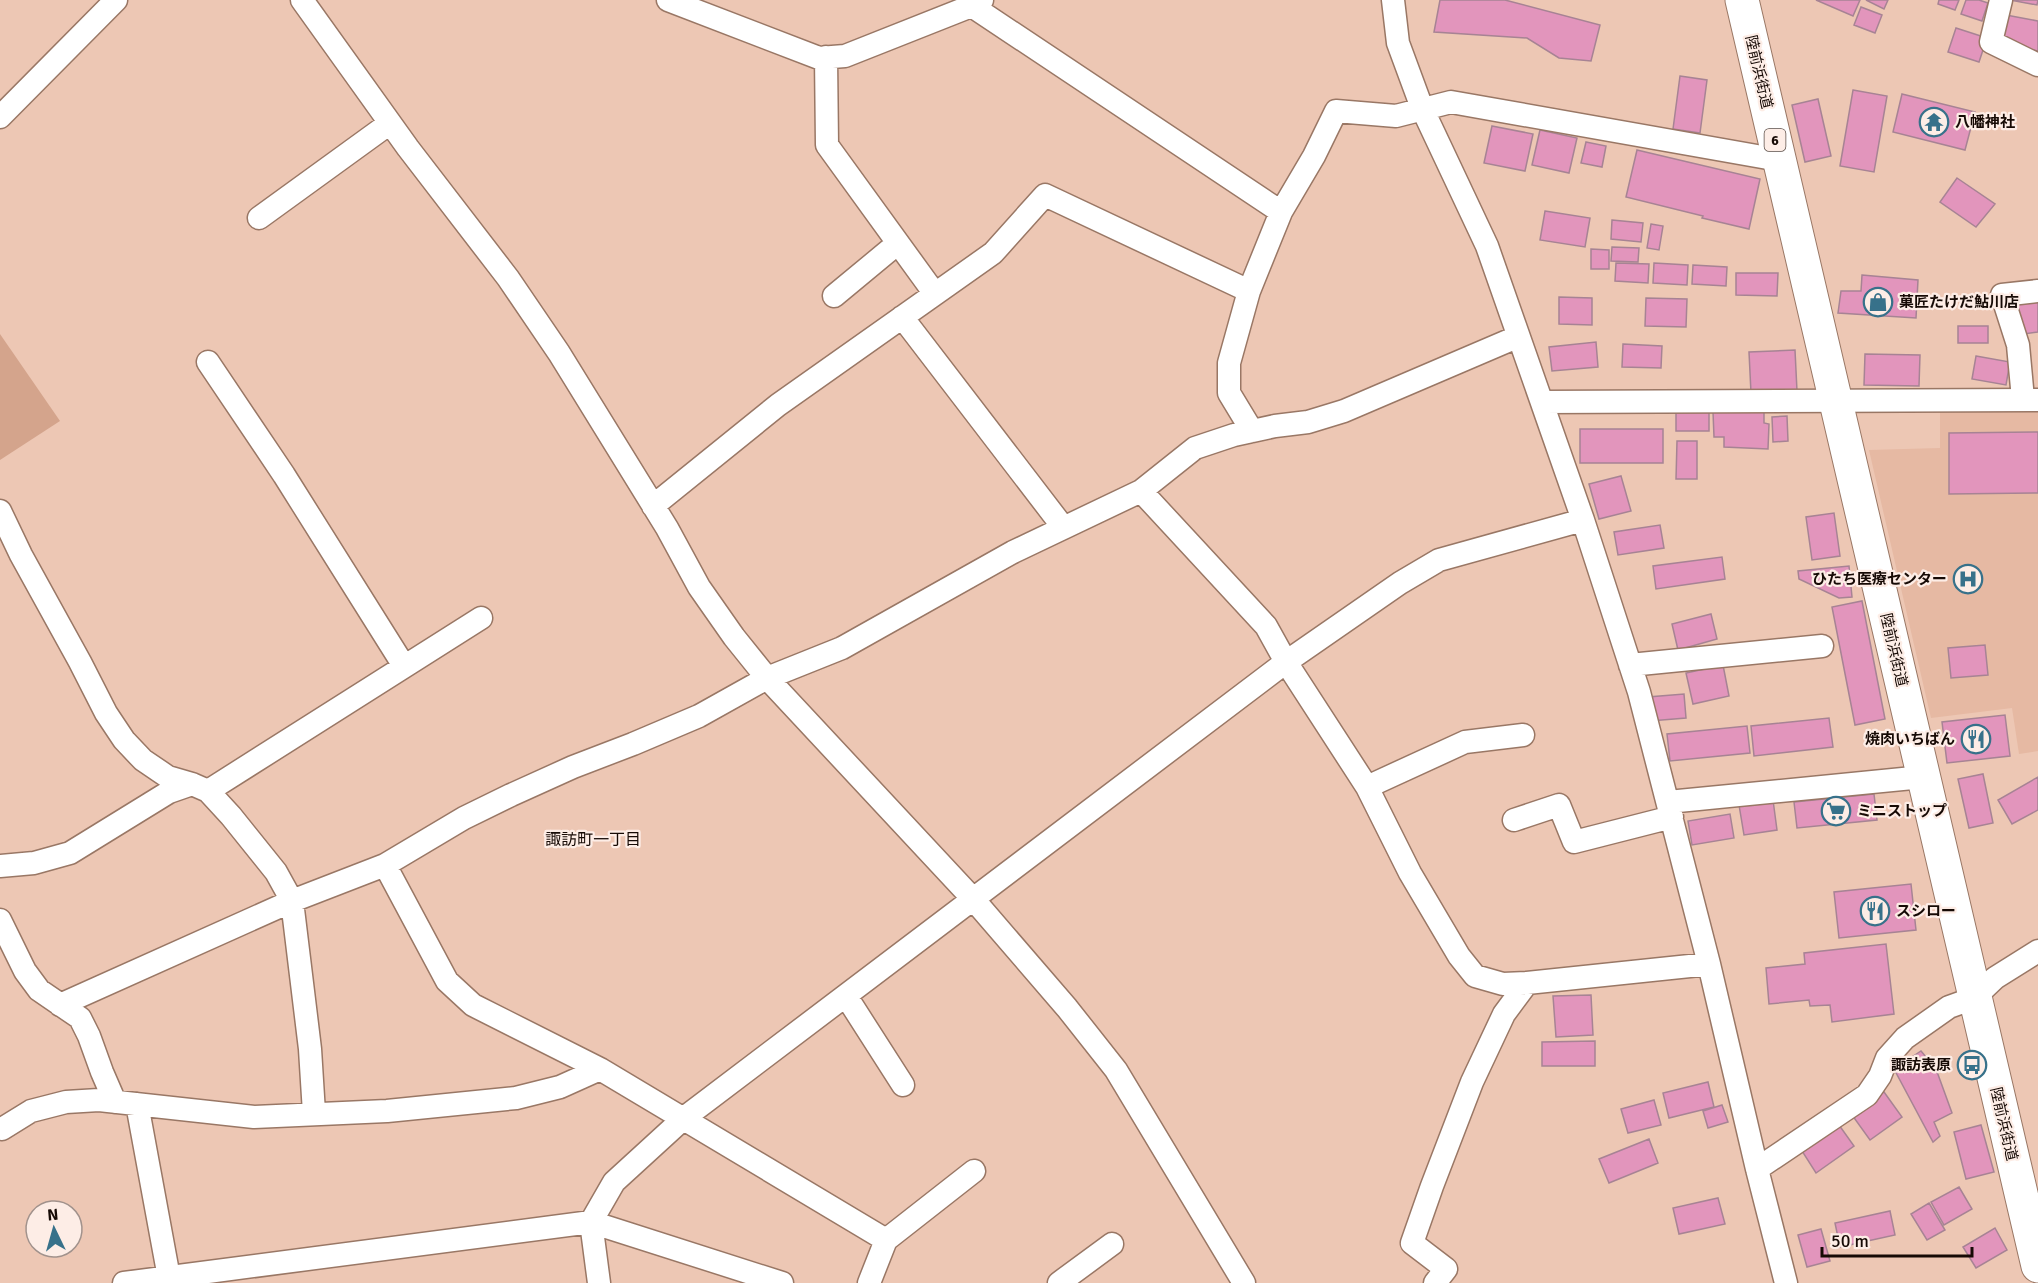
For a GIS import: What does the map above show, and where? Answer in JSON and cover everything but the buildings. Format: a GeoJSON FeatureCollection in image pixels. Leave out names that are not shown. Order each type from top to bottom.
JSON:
{"type":"FeatureCollection","features":[{"type":"Feature","properties":{"kind":"highway","name":"陸前浜街道"},"geometry":{"type":"LineString","coordinates":[[1743,0],[1974,998],[2036,1250]]}},
{"type":"Feature","properties":{"kind":"street"},"geometry":{"type":"LineString","coordinates":[[0,117],[116,0]]}},
{"type":"Feature","properties":{"kind":"street"},"geometry":{"type":"LineString","coordinates":[[302,0],[390,123],[508,278],[559,352],[653,506],[699,587],[734,637],[767,678],[974,900],[1067,1008],[1116,1070],[1244,1283]]}},
{"type":"Feature","properties":{"kind":"street"},"geometry":{"type":"LineString","coordinates":[[668,0],[819,58],[845,56],[977,3],[1281,212]]}},
{"type":"Feature","properties":{"kind":"street"},"geometry":{"type":"LineString","coordinates":[[1393,0],[1398,43],[1422,108],[1487,246],[1583,520],[1640,692],[1786,1283]]}},
{"type":"Feature","properties":{"kind":"street"},"geometry":{"type":"LineString","coordinates":[[2001,0],[1991,42],[2038,65]]}},
{"type":"Feature","properties":{"kind":"street"},"geometry":{"type":"LineString","coordinates":[[826,57],[827,145],[935,294]]}},
{"type":"Feature","properties":{"kind":"street"},"geometry":{"type":"LineString","coordinates":[[1252,431],[1229,393],[1229,363],[1250,291],[1281,212],[1314,156],[1336,111],[1396,116],[1451,102],[1779,159]]}},
{"type":"Feature","properties":{"kind":"street"},"geometry":{"type":"LineString","coordinates":[[259,218],[390,123]]}},
{"type":"Feature","properties":{"kind":"street"},"geometry":{"type":"LineString","coordinates":[[653,506],[778,405],[993,253],[1045,195],[1250,291]]}},
{"type":"Feature","properties":{"kind":"street"},"geometry":{"type":"LineString","coordinates":[[834,296],[898,243]]}},
{"type":"Feature","properties":{"kind":"street"},"geometry":{"type":"LineString","coordinates":[[1542,402],[2030,400],[2018,345],[2002,296],[2038,291]]}},
{"type":"Feature","properties":{"kind":"street"},"geometry":{"type":"LineString","coordinates":[[902,317],[1064,527]]}},
{"type":"Feature","properties":{"kind":"street"},"geometry":{"type":"LineString","coordinates":[[60,1005],[292,901],[384,865],[464,818],[573,767],[699,716],[767,678],[842,648],[1013,552],[1141,491],[1195,448],[1252,431],[1308,422],[1344,411],[1517,337]]}},
{"type":"Feature","properties":{"kind":"street"},"geometry":{"type":"LineString","coordinates":[[208,362],[284,475],[404,666]]}},
{"type":"Feature","properties":{"kind":"street"},"geometry":{"type":"LineString","coordinates":[[1141,491],[1266,626],[1286,662],[1367,788],[1410,873],[1459,956],[1475,976],[1503,984],[1527,983],[1709,964]]}},
{"type":"Feature","properties":{"kind":"street"},"geometry":{"type":"LineString","coordinates":[[0,511],[106,714],[124,740],[143,760],[168,777],[200,788],[231,816],[276,872],[292,901],[310,1049],[314,1113]]}},
{"type":"Feature","properties":{"kind":"street"},"geometry":{"type":"LineString","coordinates":[[599,1283],[591,1222],[614,1182],[684,1118],[1286,662],[1400,583],[1438,560],[1583,520]]}},
{"type":"Feature","properties":{"kind":"street"},"geometry":{"type":"LineString","coordinates":[[0,867],[70,853],[169,792],[200,788],[481,618]]}},
{"type":"Feature","properties":{"kind":"street"},"geometry":{"type":"LineString","coordinates":[[1630,665],[1822,646]]}},
{"type":"Feature","properties":{"kind":"street"},"geometry":{"type":"LineString","coordinates":[[1367,788],[1465,742],[1523,735]]}},
{"type":"Feature","properties":{"kind":"street"},"geometry":{"type":"LineString","coordinates":[[1514,820],[1559,805],[1574,842],[1670,809],[1923,777]]}},
{"type":"Feature","properties":{"kind":"street"},"geometry":{"type":"LineString","coordinates":[[384,865],[447,981],[473,1005],[600,1070],[886,1240]]}},
{"type":"Feature","properties":{"kind":"street"},"geometry":{"type":"LineString","coordinates":[[0,920],[25,971],[39,990],[80,1018],[102,1072],[126,1103],[169,1280]]}},
{"type":"Feature","properties":{"kind":"street"},"geometry":{"type":"LineString","coordinates":[[1757,1169],[1867,1095],[1877,1082],[1887,1058],[1905,1038],[1948,1007],[1974,998],[1995,978],[2038,951]]}},
{"type":"Feature","properties":{"kind":"street"},"geometry":{"type":"LineString","coordinates":[[1435,1283],[1446,1269],[1412,1243],[1431,1186],[1472,1082],[1504,1014],[1527,983]]}},
{"type":"Feature","properties":{"kind":"street"},"geometry":{"type":"LineString","coordinates":[[846,996],[903,1085]]}},
{"type":"Feature","properties":{"kind":"street"},"geometry":{"type":"LineString","coordinates":[[2,1129],[31,1111],[66,1102],[99,1100],[254,1117],[387,1111],[516,1098],[560,1087],[600,1070]]}},
{"type":"Feature","properties":{"kind":"street"},"geometry":{"type":"LineString","coordinates":[[870,1283],[886,1240],[974,1172]]}},
{"type":"Feature","properties":{"kind":"street"},"geometry":{"type":"LineString","coordinates":[[124,1283],[169,1280],[591,1222],[782,1283]]}},
{"type":"Feature","properties":{"kind":"street"},"geometry":{"type":"LineString","coordinates":[[1059,1283],[1112,1244]]}},
{"type":"Feature","properties":{"kind":"shaded area"},"geometry":{"type":"Polygon","coordinates":[[[0,334],[60,421],[0,460],[0,334]]]}},
{"type":"Feature","properties":{"kind":"shaded area","name":"ひたち医療センター"},"geometry":{"type":"Polygon","coordinates":[[[2038,406],[2038,751],[2019,754],[2012,708],[1931,718],[1869,450],[1940,448],[1940,407],[2038,406]]]}},
{"type":"Feature","properties":{"kind":"place","name":"八幡神社"},"geometry":{"type":"Point","coordinates":[1934,122]}},
{"type":"Feature","properties":{"kind":"place","name":"菓匠たけだ鮎川店"},"geometry":{"type":"Point","coordinates":[1878,302]}},
{"type":"Feature","properties":{"kind":"place","name":"ひたち医療センター"},"geometry":{"type":"Point","coordinates":[1968,579]}},
{"type":"Feature","properties":{"kind":"place","name":"焼肉いちばん"},"geometry":{"type":"Point","coordinates":[1976,739]}},
{"type":"Feature","properties":{"kind":"place","name":"ミニストップ"},"geometry":{"type":"Point","coordinates":[1836,811]}},
{"type":"Feature","properties":{"kind":"place","name":"スシロー"},"geometry":{"type":"Point","coordinates":[1875,911]}},
{"type":"Feature","properties":{"kind":"place","name":"諏訪表原"},"geometry":{"type":"Point","coordinates":[1972,1065]}},
{"type":"Feature","properties":{"kind":"district","name":"諏訪町一丁目"},"geometry":{"type":"Point","coordinates":[593,840]}}]}
